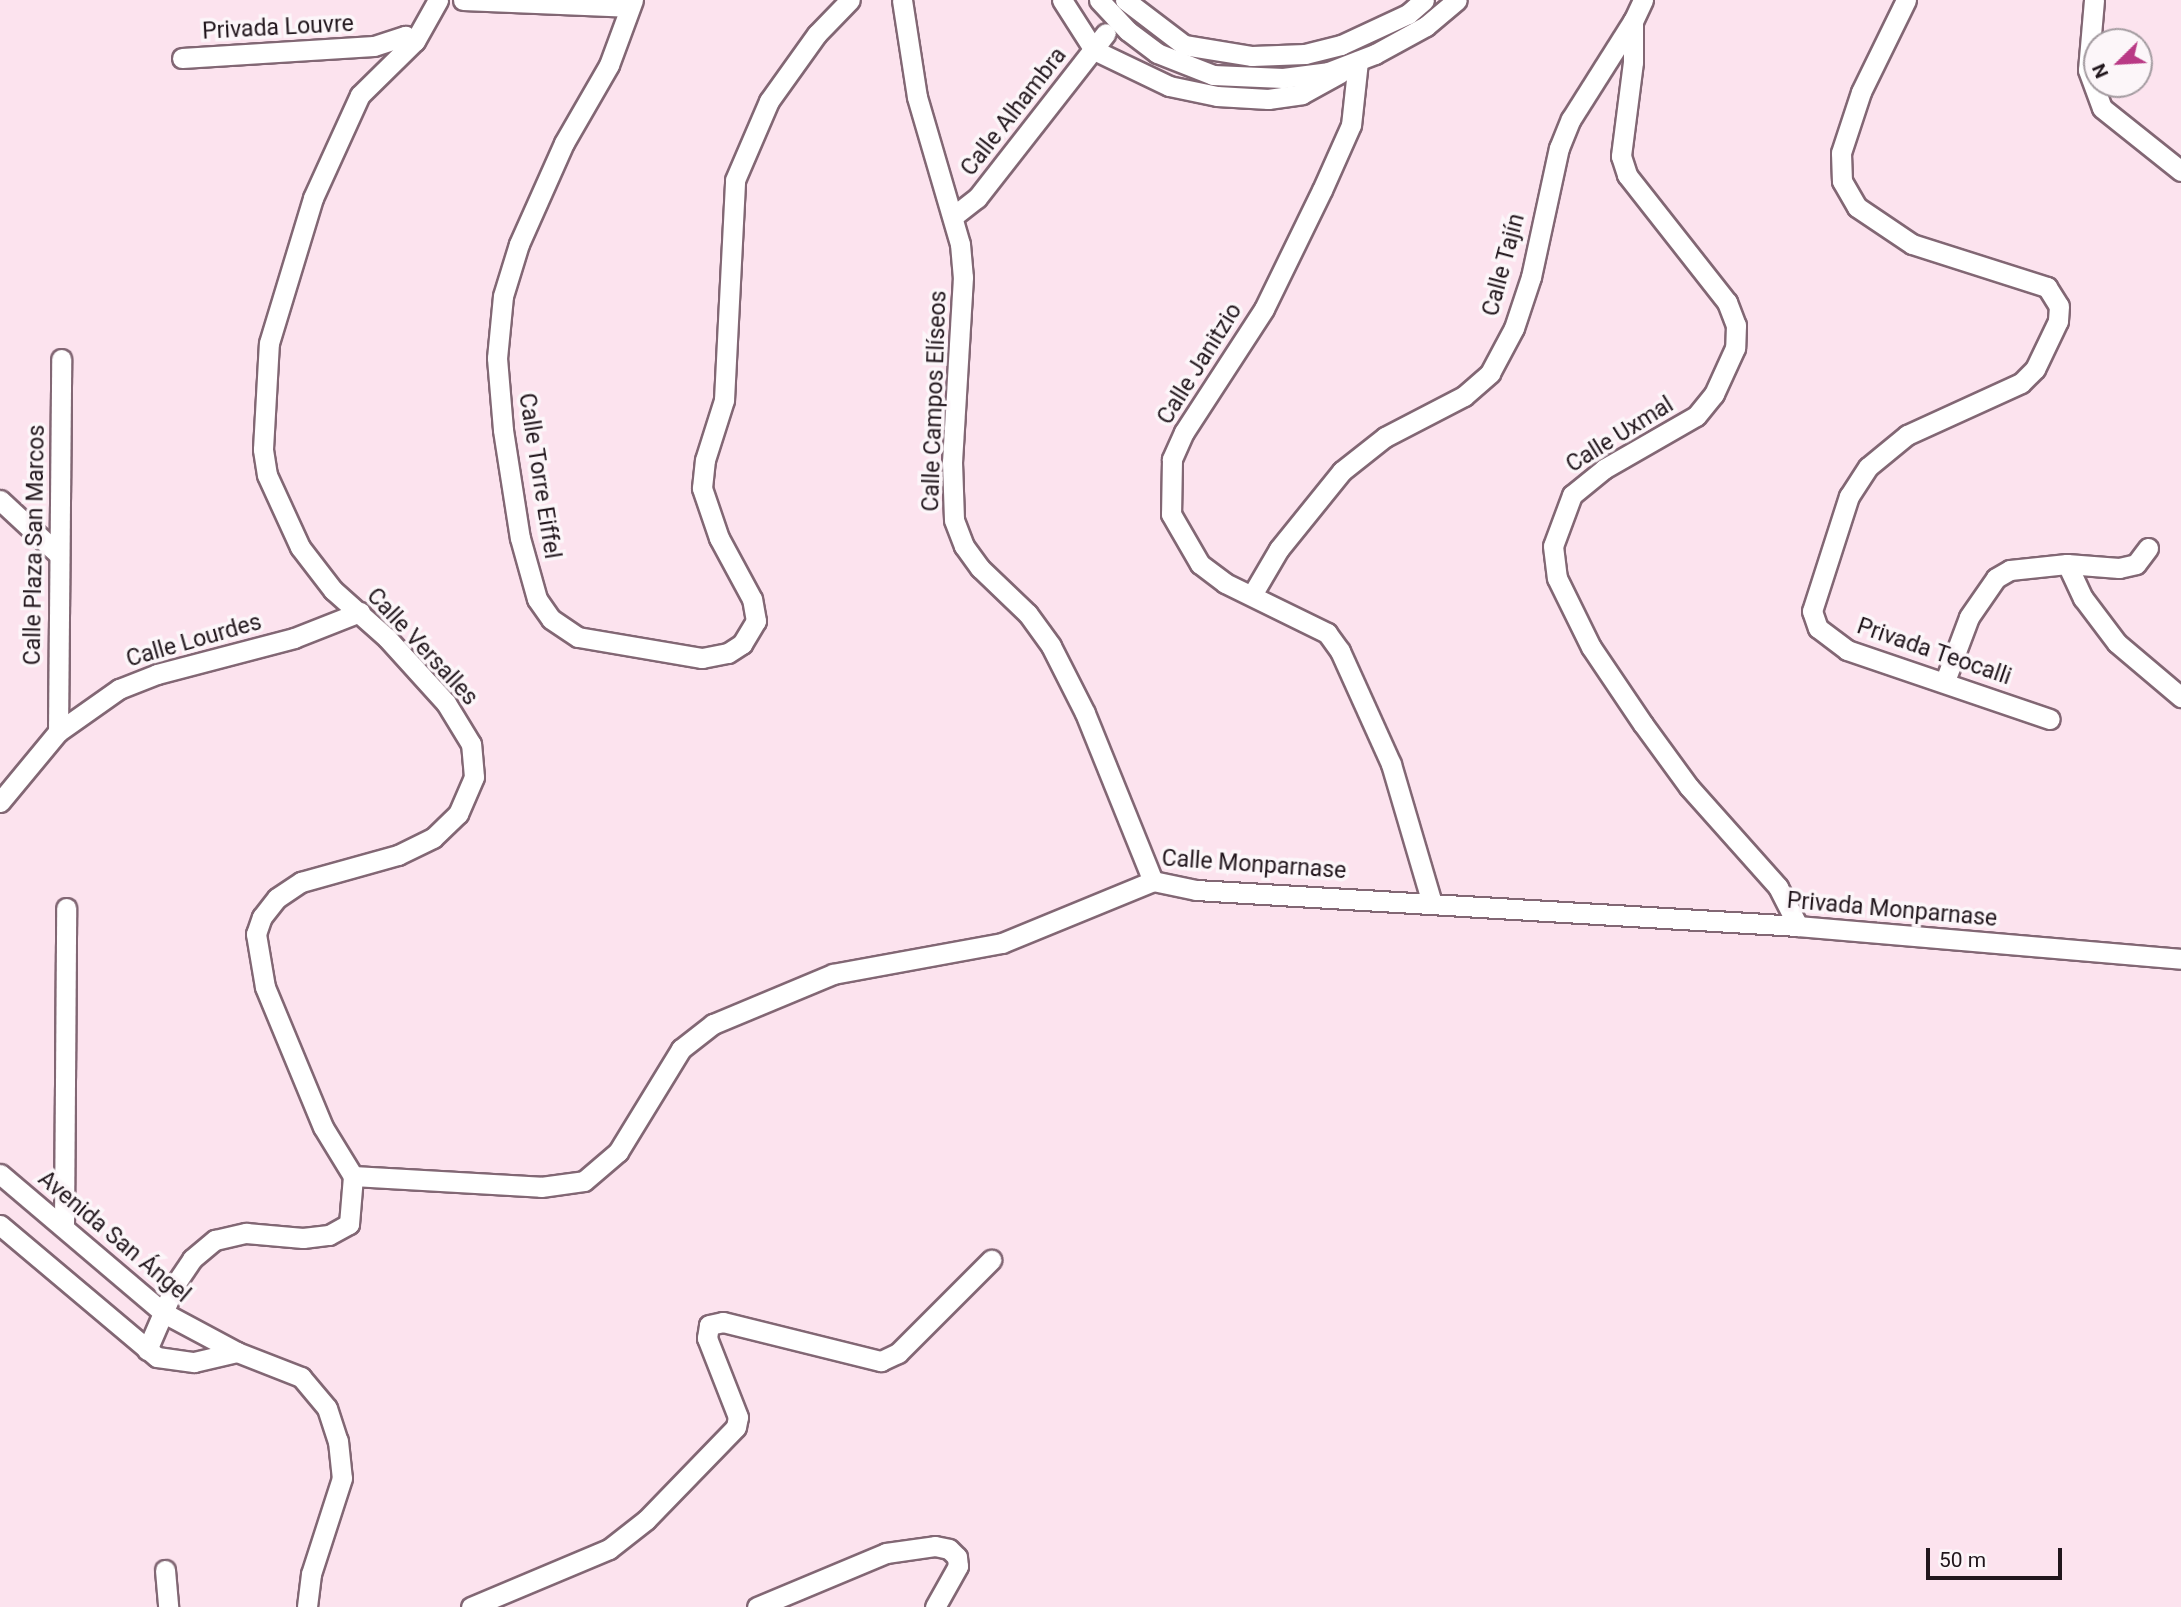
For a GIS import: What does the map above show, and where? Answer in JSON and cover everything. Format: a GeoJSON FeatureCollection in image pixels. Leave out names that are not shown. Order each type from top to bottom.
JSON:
{"type":"FeatureCollection","features":[{"type":"Feature","properties":{"kind":"street","name":"Calle Versalles"},"geometry":{"type":"LineString","coordinates":[[353,1176],[323,1127],[283,1039],[257,959],[258,926],[277,898],[301,882],[398,855],[433,838],[466,800],[475,760],[464,729],[446,703],[320,574],[280,507],[267,475],[264,401],[269,343],[313,198],[360,95],[415,41],[438,0]]}},
{"type":"Feature","properties":{"kind":"street"},"geometry":{"type":"LineString","coordinates":[[463,0],[630,3]]}},
{"type":"Feature","properties":{"kind":"street","name":"Calle Torre Eiffel"},"geometry":{"type":"LineString","coordinates":[[630,3],[609,65],[534,202],[503,296],[497,358],[503,430],[520,538],[537,599],[551,619],[578,637],[702,658],[728,653],[742,644],[756,621],[752,599],[719,538],[702,488],[705,460],[724,400],[735,180],[769,101],[817,34],[850,0]]}},
{"type":"Feature","properties":{"kind":"street","name":"Calle Campos Elíseos"},"geometry":{"type":"LineString","coordinates":[[902,0],[917,97],[955,215],[964,277],[952,462],[954,520],[964,547],[980,568],[1028,614],[1051,646],[1085,712],[1153,881]]}},
{"type":"Feature","properties":{"kind":"street"},"geometry":{"type":"LineString","coordinates":[[1062,0],[1094,50],[1169,86],[1217,96],[1269,99],[1316,88],[1355,62],[1426,26],[1457,0]]}},
{"type":"Feature","properties":{"kind":"street"},"geometry":{"type":"LineString","coordinates":[[1099,0],[1128,32],[1157,53],[1213,75],[1283,78],[1355,62]]}},
{"type":"Feature","properties":{"kind":"street"},"geometry":{"type":"LineString","coordinates":[[1125,0],[1184,45],[1252,56],[1305,54],[1341,45],[1408,14],[1424,0]]}},
{"type":"Feature","properties":{"kind":"street","name":"Calle Uxmal"},"geometry":{"type":"LineString","coordinates":[[1643,0],[1633,21],[1633,62],[1621,156],[1626,176],[1727,302],[1736,325],[1735,348],[1714,394],[1696,416],[1604,469],[1572,495],[1553,546],[1557,578],[1580,628],[1635,713],[1689,787],[1778,887],[1798,926]]}},
{"type":"Feature","properties":{"kind":"street","name":"Privada Teocalli"},"geometry":{"type":"LineString","coordinates":[[1906,0],[1861,92],[1841,153],[1842,181],[1857,207],[1912,244],[2047,287],[2059,306],[2058,321],[2041,357],[2021,383],[1907,435],[1868,467],[1849,496],[1815,592],[1812,611],[1818,628],[1830,640],[1847,650],[1945,681],[2050,719]]}},
{"type":"Feature","properties":{"kind":"street"},"geometry":{"type":"LineString","coordinates":[[2094,0],[2088,70],[2102,108],[2181,171]]}},
{"type":"Feature","properties":{"kind":"street","name":"Calle Tajín"},"geometry":{"type":"LineString","coordinates":[[1252,595],[1279,549],[1342,471],[1385,437],[1464,396],[1490,373],[1514,328],[1531,277],[1559,148],[1571,119],[1633,21]]}},
{"type":"Feature","properties":{"kind":"street","name":"Calle Alhambra"},"geometry":{"type":"LineString","coordinates":[[955,215],[977,198],[1106,33]]}},
{"type":"Feature","properties":{"kind":"street","name":"Privada Louvre"},"geometry":{"type":"LineString","coordinates":[[182,58],[360,48],[405,36],[415,41]]}},
{"type":"Feature","properties":{"kind":"street","name":"Calle Janitzio"},"geometry":{"type":"LineString","coordinates":[[1355,62],[1351,125],[1264,309],[1184,432],[1172,459],[1171,514],[1184,542],[1216,577],[1328,633],[1340,651],[1391,764],[1431,901]]}},
{"type":"Feature","properties":{"kind":"street","name":"Calle Plaza San Marcos"},"geometry":{"type":"LineString","coordinates":[[58,732],[57,553],[61,359]]}},
{"type":"Feature","properties":{"kind":"street"},"geometry":{"type":"LineString","coordinates":[[0,500],[57,553]]}},
{"type":"Feature","properties":{"kind":"street"},"geometry":{"type":"LineString","coordinates":[[1945,681],[1969,617],[1996,578],[2010,570],[2067,564],[2119,568],[2136,564],[2148,548]]}},
{"type":"Feature","properties":{"kind":"street"},"geometry":{"type":"LineString","coordinates":[[2067,564],[2083,598],[2116,643],[2181,697]]}},
{"type":"Feature","properties":{"kind":"street","name":"Calle Lourdes"},"geometry":{"type":"LineString","coordinates":[[0,802],[58,732],[119,689],[157,674],[294,638],[360,612]]}},
{"type":"Feature","properties":{"kind":"street","name":"Calle Monparnase"},"geometry":{"type":"LineString","coordinates":[[353,1176],[541,1187],[584,1181],[618,1152],[681,1049],[713,1024],[833,974],[1002,943],[1153,881],[1196,890],[1431,901],[1625,916]]}},
{"type":"Feature","properties":{"kind":"street"},"geometry":{"type":"LineString","coordinates":[[64,1226],[66,908]]}},
{"type":"Feature","properties":{"kind":"street","name":"Privada Monparnase"},"geometry":{"type":"LineString","coordinates":[[1625,916],[1798,926],[2181,960]]}},
{"type":"Feature","properties":{"kind":"street","name":"Avenida San Ángel"},"geometry":{"type":"LineString","coordinates":[[0,1174],[164,1313],[237,1352],[301,1377],[327,1408],[338,1441],[342,1478],[311,1574],[307,1607]]}},
{"type":"Feature","properties":{"kind":"street"},"geometry":{"type":"LineString","coordinates":[[147,1350],[176,1283],[192,1259],[215,1240],[246,1233],[303,1238],[329,1234],[349,1224],[353,1176]]}},
{"type":"Feature","properties":{"kind":"street"},"geometry":{"type":"LineString","coordinates":[[0,1225],[147,1350],[166,1359],[194,1362],[237,1352]]}},
{"type":"Feature","properties":{"kind":"street"},"geometry":{"type":"LineString","coordinates":[[471,1607],[609,1549],[646,1520],[736,1427],[738,1417],[707,1338],[709,1325],[723,1322],[881,1361],[898,1353],[991,1260]]}},
{"type":"Feature","properties":{"kind":"street"},"geometry":{"type":"LineString","coordinates":[[757,1607],[873,1558],[914,1546],[949,1549],[957,1557],[952,1581],[935,1607]]}},
{"type":"Feature","properties":{"kind":"street"},"geometry":{"type":"LineString","coordinates":[[165,1570],[168,1607]]}}]}
